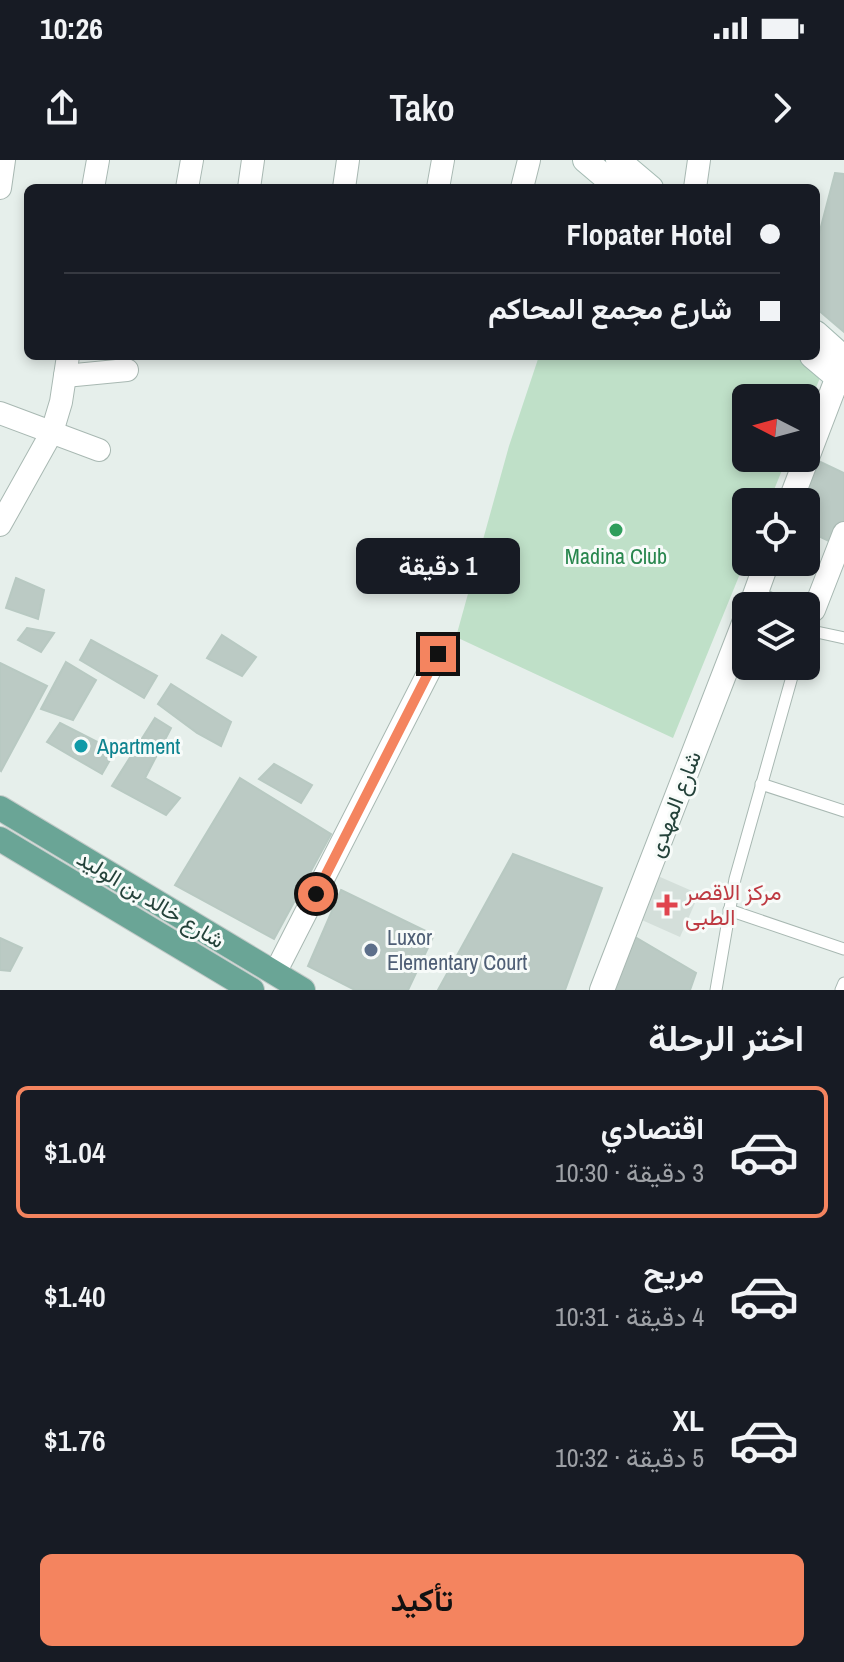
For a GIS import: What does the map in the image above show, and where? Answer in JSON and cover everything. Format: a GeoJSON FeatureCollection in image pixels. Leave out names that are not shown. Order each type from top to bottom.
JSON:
{"type":"FeatureCollection","features":[{"type":"Feature","properties":{"kind":"main road","name":"شارع خالد بن الوليد"},"geometry":{"type":"LineString","coordinates":[[0,808],[303,990]]}},
{"type":"Feature","properties":{"kind":"main road","name":"شارع خالد بن الوليد"},"geometry":{"type":"LineString","coordinates":[[0,839],[252,990]]}},
{"type":"Feature","properties":{"kind":"street"},"geometry":{"type":"LineString","coordinates":[[0,188],[4,160]]}},
{"type":"Feature","properties":{"kind":"street"},"geometry":{"type":"LineString","coordinates":[[94,184],[98,160]]}},
{"type":"Feature","properties":{"kind":"street"},"geometry":{"type":"LineString","coordinates":[[188,184],[192,160]]}},
{"type":"Feature","properties":{"kind":"street"},"geometry":{"type":"LineString","coordinates":[[250,184],[253,160]]}},
{"type":"Feature","properties":{"kind":"street"},"geometry":{"type":"LineString","coordinates":[[345,184],[348,160]]}},
{"type":"Feature","properties":{"kind":"street"},"geometry":{"type":"LineString","coordinates":[[439,184],[443,160]]}},
{"type":"Feature","properties":{"kind":"street"},"geometry":{"type":"LineString","coordinates":[[523,184],[529,160]]}},
{"type":"Feature","properties":{"kind":"street"},"geometry":{"type":"LineString","coordinates":[[585,160],[613,184]]}},
{"type":"Feature","properties":{"kind":"street"},"geometry":{"type":"LineString","coordinates":[[618,160],[646,184]]}},
{"type":"Feature","properties":{"kind":"street"},"geometry":{"type":"LineString","coordinates":[[696,184],[699,160]]}},
{"type":"Feature","properties":{"kind":"street"},"geometry":{"type":"LineString","coordinates":[[820,339],[842,370]]}},
{"type":"Feature","properties":{"kind":"street"},"geometry":{"type":"LineString","coordinates":[[820,360],[842,370]]}},
{"type":"Feature","properties":{"kind":"street"},"geometry":{"type":"LineString","coordinates":[[0,525],[52,432],[67,366],[127,370]]}},
{"type":"Feature","properties":{"kind":"street"},"geometry":{"type":"LineString","coordinates":[[796,488],[842,370]]}},
{"type":"Feature","properties":{"kind":"street"},"geometry":{"type":"LineString","coordinates":[[0,413],[99,450]]}},
{"type":"Feature","properties":{"kind":"street"},"geometry":{"type":"LineString","coordinates":[[820,595],[844,533]]}},
{"type":"Feature","properties":{"kind":"street"},"geometry":{"type":"LineString","coordinates":[[275,973],[438,654]]}},
{"type":"Feature","properties":{"kind":"street","name":"شارع المهدى"},"geometry":{"type":"LineString","coordinates":[[602,990],[732,667]]}},
{"type":"Feature","properties":{"kind":"lane"},"geometry":{"type":"LineString","coordinates":[[820,632],[844,638]]}},
{"type":"Feature","properties":{"kind":"lane"},"geometry":{"type":"LineString","coordinates":[[716,990],[735,879],[791,680]]}},
{"type":"Feature","properties":{"kind":"lane"},"geometry":{"type":"LineString","coordinates":[[761,784],[844,811]]}},
{"type":"Feature","properties":{"kind":"lane"},"geometry":{"type":"LineString","coordinates":[[729,910],[844,949]]}},
{"type":"Feature","properties":{"kind":"lane"},"geometry":{"type":"LineString","coordinates":[[841,990],[844,983]]}},
{"type":"Feature","properties":{"kind":"shaded area","name":"مركز الاقصر الطبى"},"geometry":{"type":"Polygon","coordinates":[[[651,873],[699,894],[680,937],[635,917],[651,873]]]}},
{"type":"Feature","properties":{"kind":"green space","name":"Madina Club"},"geometry":{"type":"Polygon","coordinates":[[[538,360],[805,360],[822,373],[817,384],[732,384],[732,472],[781,472],[775,488],[732,488],[732,576],[739,576],[673,738],[456,637],[509,446],[538,360]]]}},
{"type":"Feature","properties":{"kind":"building"},"geometry":{"type":"Polygon","coordinates":[[[835,173],[844,174],[844,332],[820,311],[820,231],[835,173]]]}},
{"type":"Feature","properties":{"kind":"building"},"geometry":{"type":"Polygon","coordinates":[[[820,462],[844,473],[844,523],[835,544],[820,537],[820,488],[800,488],[807,472],[820,472],[820,462]]]}},
{"type":"Feature","properties":{"kind":"building"},"geometry":{"type":"Polygon","coordinates":[[[16,578],[44,590],[38,619],[6,608],[16,578]]]}},
{"type":"Feature","properties":{"kind":"building"},"geometry":{"type":"Polygon","coordinates":[[[27,628],[54,633],[41,652],[18,640],[27,628]]]}},
{"type":"Feature","properties":{"kind":"building"},"geometry":{"type":"Polygon","coordinates":[[[222,635],[256,657],[242,676],[207,658],[222,635]]]}},
{"type":"Feature","properties":{"kind":"building"},"geometry":{"type":"Polygon","coordinates":[[[91,640],[157,676],[144,698],[80,660],[91,640]]]}},
{"type":"Feature","properties":{"kind":"building"},"geometry":{"type":"Polygon","coordinates":[[[66,662],[96,680],[73,720],[41,709],[66,662]]]}},
{"type":"Feature","properties":{"kind":"building"},"geometry":{"type":"Polygon","coordinates":[[[0,663],[47,686],[1,771],[0,770],[0,663]]]}},
{"type":"Feature","properties":{"kind":"building"},"geometry":{"type":"Polygon","coordinates":[[[171,684],[231,722],[221,746],[197,733],[158,704],[171,684]]]}},
{"type":"Feature","properties":{"kind":"building"},"geometry":{"type":"Polygon","coordinates":[[[155,718],[171,728],[145,778],[180,798],[166,815],[112,786],[155,718]]]}},
{"type":"Feature","properties":{"kind":"building","name":"Apartment"},"geometry":{"type":"Polygon","coordinates":[[[60,723],[115,751],[102,774],[47,742],[60,723]]]}},
{"type":"Feature","properties":{"kind":"building"},"geometry":{"type":"Polygon","coordinates":[[[274,764],[312,785],[301,803],[259,779],[274,764]]]}},
{"type":"Feature","properties":{"kind":"building"},"geometry":{"type":"Polygon","coordinates":[[[240,778],[331,834],[274,939],[175,885],[240,778]]]}},
{"type":"Feature","properties":{"kind":"building"},"geometry":{"type":"Polygon","coordinates":[[[513,854],[602,888],[565,990],[438,990],[513,854]]]}},
{"type":"Feature","properties":{"kind":"building","name":"Luxor Elementary Court"},"geometry":{"type":"Polygon","coordinates":[[[341,890],[434,935],[408,990],[355,990],[308,966],[341,890]]]}},
{"type":"Feature","properties":{"kind":"building"},"geometry":{"type":"Polygon","coordinates":[[[630,934],[696,973],[690,990],[609,990],[630,934]]]}},
{"type":"Feature","properties":{"kind":"building"},"geometry":{"type":"Polygon","coordinates":[[[0,938],[22,948],[10,971],[0,970],[0,938]]]}},
{"type":"Feature","properties":{"kind":"place","name":"Madina Club"},"geometry":{"type":"Point","coordinates":[616,530]}},
{"type":"Feature","properties":{"kind":"place","name":"Apartment"},"geometry":{"type":"Point","coordinates":[81,746]}},
{"type":"Feature","properties":{"kind":"place","name":"مركز الاقصر الطبى"},"geometry":{"type":"Point","coordinates":[667,905]}},
{"type":"Feature","properties":{"kind":"place","name":"Luxor Elementary Court"},"geometry":{"type":"Point","coordinates":[371,950]}},
{"type":"Feature","properties":{"kind":"route"},"geometry":{"type":"LineString","coordinates":[[316,894],[438,654]]}}]}
